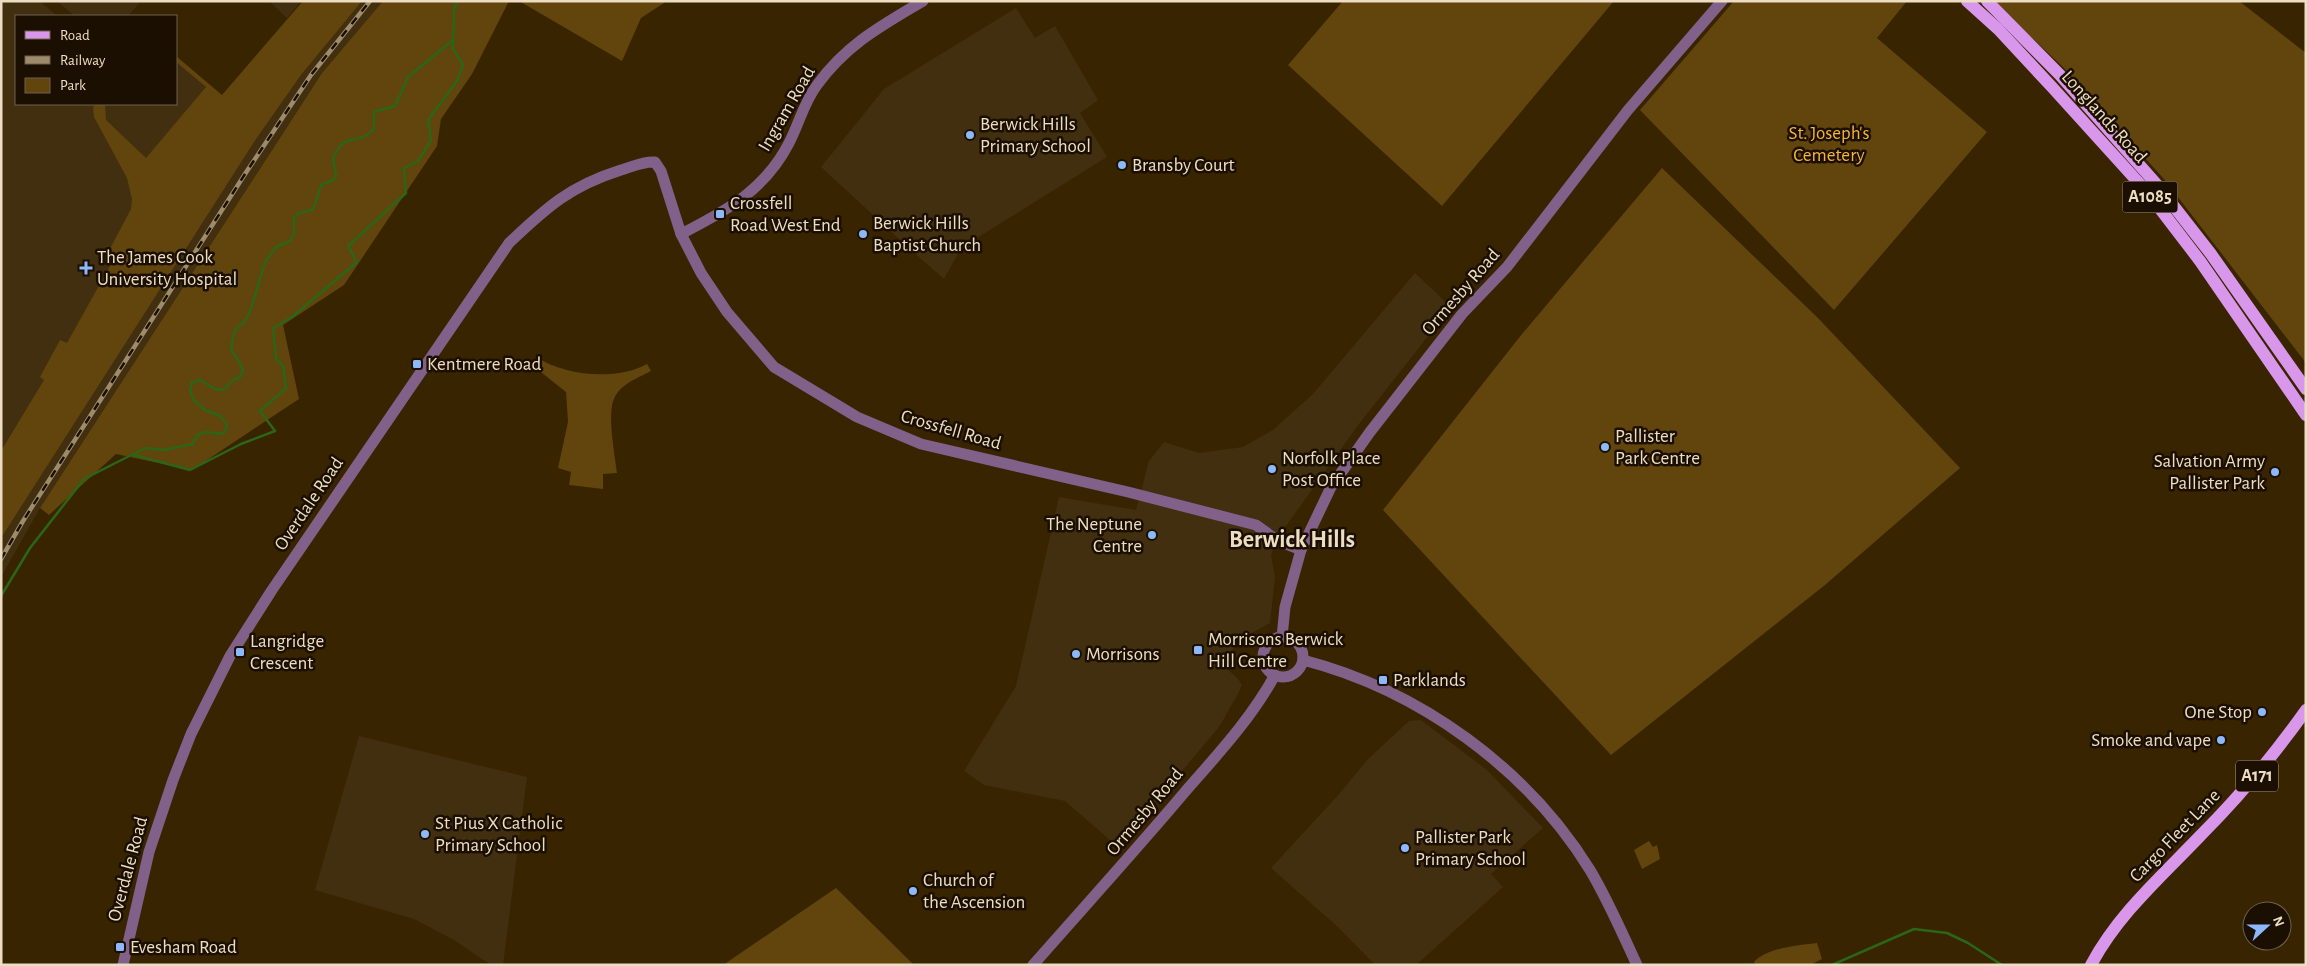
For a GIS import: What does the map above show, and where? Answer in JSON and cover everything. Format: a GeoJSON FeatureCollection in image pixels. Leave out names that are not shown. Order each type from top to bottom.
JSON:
{"type":"FeatureCollection","features":[{"type":"Feature","properties":{"kind":"main road","name":"Longlands Road"},"geometry":{"type":"LineString","coordinates":[[1967,1],[1998,29],[2148,193],[2200,261],[2306,415]]}},
{"type":"Feature","properties":{"kind":"main road","name":"Longlands Road"},"geometry":{"type":"LineString","coordinates":[[1987,1],[2060,75],[2158,186],[2211,254],[2306,389]]}},
{"type":"Feature","properties":{"kind":"main road","name":"Cargo Fleet Lane"},"geometry":{"type":"LineString","coordinates":[[2091,965],[2114,927],[2248,786],[2274,755],[2306,710]]}},
{"type":"Feature","properties":{"kind":"street","name":"Ingram Road"},"geometry":{"type":"LineString","coordinates":[[681,234],[720,214],[751,193],[773,168],[789,143],[816,86],[836,61],[856,42],[923,1]]}},
{"type":"Feature","properties":{"kind":"street","name":"Ormesby Road"},"geometry":{"type":"LineString","coordinates":[[1282,637],[1285,607],[1301,550],[1331,487],[1380,419],[1462,314],[1507,267],[1628,110],[1722,1]]}},
{"type":"Feature","properties":{"kind":"street","name":"Crossfell Road"},"geometry":{"type":"LineString","coordinates":[[655,162],[661,171],[681,234],[701,274],[727,312],[774,367],[858,417],[921,444],[1128,492],[1256,525],[1278,541],[1301,550]]}},
{"type":"Feature","properties":{"kind":"street","name":"Overdale Road"},"geometry":{"type":"LineString","coordinates":[[123,965],[149,852],[173,780],[191,734],[230,656],[264,602],[509,243],[545,209],[573,190],[596,178],[643,163],[655,162]]}},
{"type":"Feature","properties":{"kind":"street"},"geometry":{"type":"LineString","coordinates":[[1282,637],[1297,643],[1303,660],[1295,673],[1287,676],[1275,675],[1268,670],[1263,655],[1269,642],[1282,637]]}},
{"type":"Feature","properties":{"kind":"street"},"geometry":{"type":"LineString","coordinates":[[1303,660],[1338,669],[1380,686],[1413,703],[1467,738],[1514,778],[1539,802],[1589,869],[1637,965]]}},
{"type":"Feature","properties":{"kind":"street","name":"Ormesby Road"},"geometry":{"type":"LineString","coordinates":[[1033,965],[1116,873],[1228,742],[1264,694],[1275,675]]}},
{"type":"Feature","properties":{"kind":"shaded area","name":"The James Cook University Hospital"},"geometry":{"type":"Polygon","coordinates":[[[1,1],[40,1],[56,15],[15,15],[15,105],[178,105],[178,64],[206,87],[201,94],[254,142],[301,75],[362,1],[383,1],[322,73],[40,508],[1,577],[1,1]]]}},
{"type":"Feature","properties":{"kind":"shaded area"},"geometry":{"type":"Polygon","coordinates":[[[57,1],[141,1],[129,15],[74,15],[57,1]]]}},
{"type":"Feature","properties":{"kind":"shaded area"},"geometry":{"type":"Polygon","coordinates":[[[269,1],[301,1],[287,18],[269,1]]]}},
{"type":"Feature","properties":{"kind":"shaded area","name":"Berwick Hills Primary School"},"geometry":{"type":"Polygon","coordinates":[[[1016,8],[1035,38],[1055,26],[1098,100],[1080,113],[1107,157],[961,248],[944,279],[821,167],[884,89],[1016,8]]]}},
{"type":"Feature","properties":{"kind":"shaded area"},"geometry":{"type":"Polygon","coordinates":[[[1415,273],[1451,307],[1359,424],[1276,540],[1271,555],[1275,577],[1270,623],[1248,635],[1220,662],[1242,685],[1239,692],[1219,727],[1118,847],[1065,801],[984,785],[964,771],[1016,686],[1059,497],[1136,510],[1149,461],[1164,442],[1199,453],[1243,447],[1273,430],[1313,394],[1415,273]]]}},
{"type":"Feature","properties":{"kind":"shaded area","name":"Pallister Park Primary School"},"geometry":{"type":"Polygon","coordinates":[[[1421,720],[1487,770],[1543,828],[1491,874],[1503,887],[1416,965],[1375,965],[1339,928],[1271,868],[1340,793],[1368,759],[1409,721],[1421,720]]]}},
{"type":"Feature","properties":{"kind":"shaded area","name":"St Pius X Catholic Primary School"},"geometry":{"type":"Polygon","coordinates":[[[359,736],[527,777],[503,965],[491,965],[454,940],[414,919],[315,890],[359,736]]]}},
{"type":"Feature","properties":{"kind":"green space"},"geometry":{"type":"Polygon","coordinates":[[[303,1],[362,1],[301,75],[254,142],[1,538],[1,451],[44,380],[40,377],[60,340],[67,343],[110,266],[104,260],[131,209],[132,199],[127,178],[94,117],[93,107],[95,105],[105,105],[106,120],[146,158],[206,87],[178,64],[178,58],[222,95],[303,1]]]}},
{"type":"Feature","properties":{"kind":"green space"},"geometry":{"type":"Polygon","coordinates":[[[383,1],[509,1],[472,74],[441,119],[437,146],[344,285],[283,325],[299,399],[192,470],[116,454],[49,515],[40,508],[322,73],[383,1]]]}},
{"type":"Feature","properties":{"kind":"green space"},"geometry":{"type":"Polygon","coordinates":[[[519,1],[667,1],[641,18],[622,61],[519,1]]]}},
{"type":"Feature","properties":{"kind":"green space"},"geometry":{"type":"Polygon","coordinates":[[[1343,1],[1614,1],[1442,206],[1288,65],[1343,1]]]}},
{"type":"Feature","properties":{"kind":"green space","name":"St. Joseph's Cemetery"},"geometry":{"type":"Polygon","coordinates":[[[1734,1],[1907,1],[1877,38],[1987,132],[1834,310],[1640,110],[1734,1]]]}},
{"type":"Feature","properties":{"kind":"green space"},"geometry":{"type":"Polygon","coordinates":[[[1993,1],[2239,1],[2306,53],[2306,363],[2164,179],[2063,67],[1993,1]]]}},
{"type":"Feature","properties":{"kind":"green space"},"geometry":{"type":"Polygon","coordinates":[[[1662,168],[1818,318],[1960,468],[1825,585],[1611,755],[1383,510],[1522,334],[1662,168]]]}},
{"type":"Feature","properties":{"kind":"green space"},"geometry":{"type":"Polygon","coordinates":[[[537,357],[561,368],[591,374],[621,373],[647,364],[651,371],[625,385],[614,399],[611,425],[617,473],[603,474],[603,489],[569,485],[571,472],[558,468],[568,422],[566,392],[532,365],[537,357]]]}},
{"type":"Feature","properties":{"kind":"green space"},"geometry":{"type":"Polygon","coordinates":[[[1649,841],[1653,847],[1657,845],[1660,859],[1642,869],[1634,850],[1649,841]]]}},
{"type":"Feature","properties":{"kind":"green space"},"geometry":{"type":"Polygon","coordinates":[[[836,888],[914,965],[723,965],[836,888]]]}},
{"type":"Feature","properties":{"kind":"green space"},"geometry":{"type":"Polygon","coordinates":[[[1817,943],[1822,959],[1810,965],[1756,965],[1754,962],[1759,957],[1774,950],[1817,943]]]}},
{"type":"Feature","properties":{"kind":"waterway"},"geometry":{"type":"LineString","coordinates":[[134,455],[190,470],[241,444],[275,431],[260,411],[286,388],[283,366],[276,359],[273,328],[292,317],[357,262],[348,246],[406,193],[404,168],[418,161],[431,140],[428,120],[457,81],[463,65],[453,49],[454,10],[457,1]]}},
{"type":"Feature","properties":{"kind":"waterway"},"geometry":{"type":"LineString","coordinates":[[1,596],[30,548],[84,479],[145,448],[163,450],[193,444],[197,435],[206,432],[222,434],[225,432],[227,424],[219,415],[205,410],[194,400],[190,391],[192,382],[200,380],[215,389],[224,390],[233,380],[240,377],[243,369],[231,349],[234,333],[238,326],[244,323],[251,309],[265,262],[276,247],[290,241],[294,234],[294,218],[299,213],[312,210],[322,184],[332,181],[336,176],[333,158],[342,144],[368,135],[374,129],[374,112],[395,106],[408,77],[453,40]]}},
{"type":"Feature","properties":{"kind":"waterway"},"geometry":{"type":"LineString","coordinates":[[1832,965],[1914,929],[1947,933],[1968,943],[2002,965]]}},
{"type":"Feature","properties":{"kind":"railway"},"geometry":{"type":"LineString","coordinates":[[1,559],[23,521],[245,174],[311,75],[370,1]]}},
{"type":"Feature","properties":{"kind":"place","name":"Berwick Hills Primary School"},"geometry":{"type":"Point","coordinates":[970,135]}},
{"type":"Feature","properties":{"kind":"place","name":"Bransby Court"},"geometry":{"type":"Point","coordinates":[1122,165]}},
{"type":"Feature","properties":{"kind":"place","name":"Crossfell Road West End"},"geometry":{"type":"Point","coordinates":[720,214]}},
{"type":"Feature","properties":{"kind":"place","name":"Berwick Hills Baptist Church"},"geometry":{"type":"Point","coordinates":[863,234]}},
{"type":"Feature","properties":{"kind":"place","name":"The James Cook University Hospital"},"geometry":{"type":"Point","coordinates":[86,268]}},
{"type":"Feature","properties":{"kind":"place","name":"Kentmere Road"},"geometry":{"type":"Point","coordinates":[417,364]}},
{"type":"Feature","properties":{"kind":"place","name":"Pallister Park Centre"},"geometry":{"type":"Point","coordinates":[1605,447]}},
{"type":"Feature","properties":{"kind":"place","name":"Norfolk Place Post Office"},"geometry":{"type":"Point","coordinates":[1272,469]}},
{"type":"Feature","properties":{"kind":"place","name":"Salvation Army Pallister Park"},"geometry":{"type":"Point","coordinates":[2275,472]}},
{"type":"Feature","properties":{"kind":"place","name":"The Neptune Centre"},"geometry":{"type":"Point","coordinates":[1152,535]}},
{"type":"Feature","properties":{"kind":"place","name":"Morrisons Berwick Hill Centre"},"geometry":{"type":"Point","coordinates":[1198,650]}},
{"type":"Feature","properties":{"kind":"place","name":"Langridge Crescent"},"geometry":{"type":"Point","coordinates":[240,652]}},
{"type":"Feature","properties":{"kind":"place","name":"Morrisons"},"geometry":{"type":"Point","coordinates":[1076,654]}},
{"type":"Feature","properties":{"kind":"place","name":"Parklands"},"geometry":{"type":"Point","coordinates":[1383,680]}},
{"type":"Feature","properties":{"kind":"place","name":"One Stop"},"geometry":{"type":"Point","coordinates":[2262,712]}},
{"type":"Feature","properties":{"kind":"place","name":"Smoke and vape"},"geometry":{"type":"Point","coordinates":[2221,740]}},
{"type":"Feature","properties":{"kind":"place","name":"St Pius X Catholic Primary School"},"geometry":{"type":"Point","coordinates":[425,834]}},
{"type":"Feature","properties":{"kind":"place","name":"Pallister Park Primary School"},"geometry":{"type":"Point","coordinates":[1405,848]}},
{"type":"Feature","properties":{"kind":"place","name":"Church of the Ascension"},"geometry":{"type":"Point","coordinates":[913,891]}},
{"type":"Feature","properties":{"kind":"place","name":"Evesham Road"},"geometry":{"type":"Point","coordinates":[120,947]}},
{"type":"Feature","properties":{"kind":"district","name":"Berwick Hills"},"geometry":{"type":"Point","coordinates":[1292,540]}}]}
